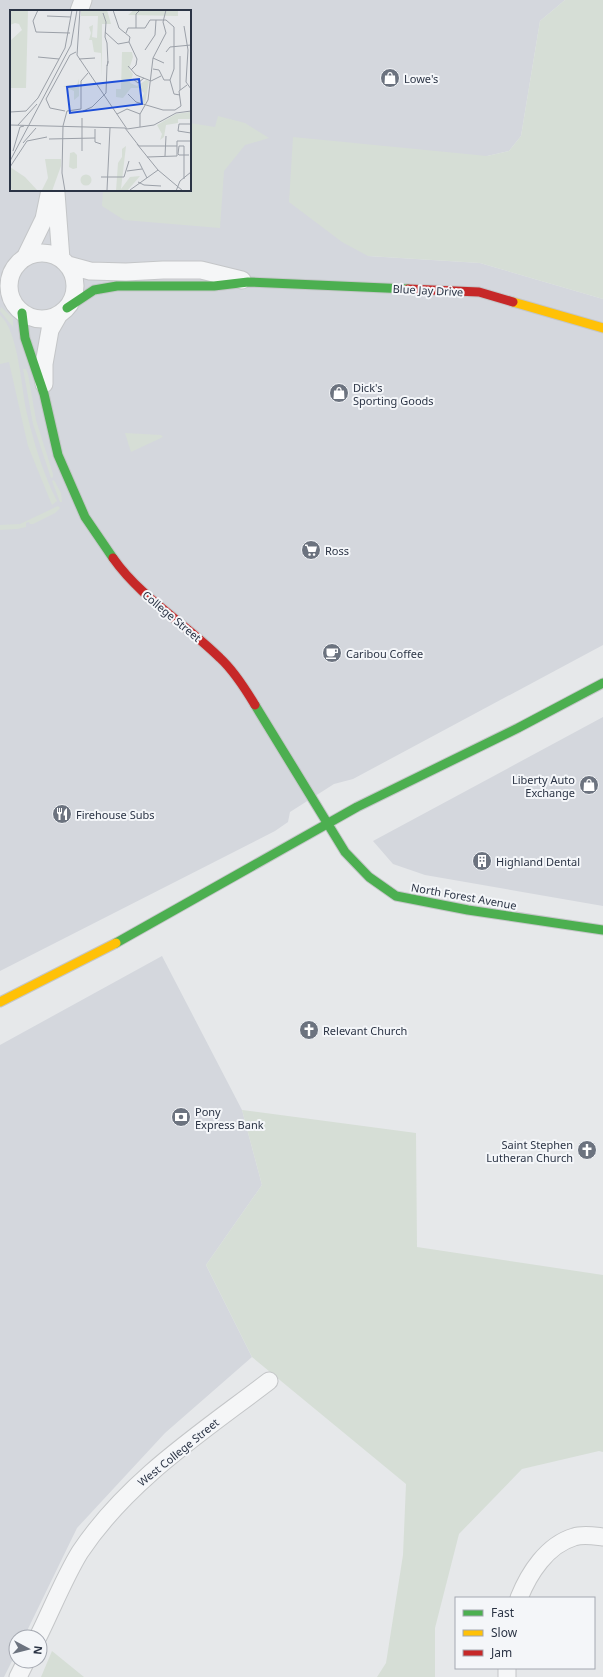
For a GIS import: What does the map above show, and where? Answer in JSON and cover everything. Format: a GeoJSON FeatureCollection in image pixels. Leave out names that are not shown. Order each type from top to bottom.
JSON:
{"type":"FeatureCollection","features":[{"type":"Feature","properties":{"kind":"street"},"geometry":{"type":"LineString","coordinates":[[79,10],[83,0]]}},
{"type":"Feature","properties":{"kind":"street"},"geometry":{"type":"LineString","coordinates":[[13,266],[43,253],[53,255],[64,262],[73,276],[75,287],[73,298],[63,312],[49,319],[40,320],[30,318],[12,306],[10,297],[10,276],[13,266],[44,219],[50,191]]}},
{"type":"Feature","properties":{"kind":"street"},"geometry":{"type":"LineString","coordinates":[[56,191],[64,262]]}},
{"type":"Feature","properties":{"kind":"street","name":"Blue Jay Drive"},"geometry":{"type":"LineString","coordinates":[[64,262],[90,271],[126,272],[201,270],[248,282]]}},
{"type":"Feature","properties":{"kind":"street","name":"Blue Jay Drive"},"geometry":{"type":"LineString","coordinates":[[63,312],[94,290],[117,286],[214,286],[248,282],[479,292],[603,328]]}},
{"type":"Feature","properties":{"kind":"street","name":"College Street"},"geometry":{"type":"LineString","coordinates":[[12,306],[44,394],[58,455],[85,517],[118,565],[155,603],[191,631],[222,659],[253,702],[327,825]]}},
{"type":"Feature","properties":{"kind":"street","name":"College Street"},"geometry":{"type":"LineString","coordinates":[[44,394],[44,364],[50,330],[63,312]]}},
{"type":"Feature","properties":{"kind":"street"},"geometry":{"type":"LineString","coordinates":[[0,1002],[112,945],[357,807],[518,728],[603,683]]}},
{"type":"Feature","properties":{"kind":"street","name":"North Forest Avenue"},"geometry":{"type":"LineString","coordinates":[[327,825],[345,852],[369,877],[396,896],[468,910],[603,930]]}},
{"type":"Feature","properties":{"kind":"street","name":"West College Street"},"geometry":{"type":"LineString","coordinates":[[42,1629],[80,1554],[104,1520],[122,1500],[151,1471],[269,1381]]}},
{"type":"Feature","properties":{"kind":"street"},"geometry":{"type":"LineString","coordinates":[[520,1597],[534,1569],[547,1554],[560,1544],[575,1537],[603,1537]]}},
{"type":"Feature","properties":{"kind":"shaded area"},"geometry":{"type":"Polygon","coordinates":[[[0,0],[565,0],[540,21],[521,136],[509,151],[487,156],[368,256],[480,263],[603,299],[603,645],[353,779],[334,784],[290,812],[288,822],[275,831],[0,971],[0,0]]]}},
{"type":"Feature","properties":{"kind":"shaded area"},"geometry":{"type":"Polygon","coordinates":[[[565,0],[603,0],[603,299],[480,263],[368,256],[342,242],[289,202],[293,137],[487,156],[509,151],[521,136],[540,21],[565,0]]]}},
{"type":"Feature","properties":{"kind":"shaded area"},"geometry":{"type":"Polygon","coordinates":[[[218,116],[245,123],[269,138],[245,145],[224,171],[220,228],[124,220],[102,206],[103,191],[191,191],[191,123],[215,127],[218,116]]]}},
{"type":"Feature","properties":{"kind":"shaded area"},"geometry":{"type":"Polygon","coordinates":[[[1,307],[13,318],[13,327],[0,311],[1,307]]]}},
{"type":"Feature","properties":{"kind":"shaded area"},"geometry":{"type":"Polygon","coordinates":[[[0,315],[6,323],[15,347],[27,414],[39,458],[57,501],[52,505],[28,446],[9,362],[0,364],[0,315]]]}},
{"type":"Feature","properties":{"kind":"shaded area"},"geometry":{"type":"Polygon","coordinates":[[[23,369],[26,369],[28,374],[36,420],[53,474],[53,477],[51,478],[33,424],[23,369]]]}},
{"type":"Feature","properties":{"kind":"shaded area"},"geometry":{"type":"Polygon","coordinates":[[[125,433],[161,435],[163,437],[131,452],[125,433]]]}},
{"type":"Feature","properties":{"kind":"shaded area"},"geometry":{"type":"Polygon","coordinates":[[[54,480],[61,493],[62,502],[60,502],[52,481],[54,480]]]}},
{"type":"Feature","properties":{"kind":"shaded area"},"geometry":{"type":"Polygon","coordinates":[[[58,506],[60,508],[55,513],[33,524],[30,524],[29,522],[26,523],[26,527],[0,530],[0,525],[20,524],[58,506]]]}},
{"type":"Feature","properties":{"kind":"shaded area"},"geometry":{"type":"Polygon","coordinates":[[[603,717],[603,906],[425,875],[393,864],[373,841],[603,717]]]}},
{"type":"Feature","properties":{"kind":"shaded area"},"geometry":{"type":"Polygon","coordinates":[[[162,956],[242,1110],[262,1185],[206,1265],[252,1357],[165,1433],[77,1528],[28,1629],[8,1629],[8,1669],[4,1677],[0,1677],[0,1045],[162,956]]]}},
{"type":"Feature","properties":{"kind":"shaded area"},"geometry":{"type":"Polygon","coordinates":[[[242,1110],[416,1133],[417,1247],[603,1275],[603,1452],[599,1451],[522,1469],[459,1534],[435,1628],[435,1677],[377,1677],[386,1663],[403,1555],[406,1484],[252,1357],[206,1265],[262,1185],[242,1110]]]}},
{"type":"Feature","properties":{"kind":"shaded area"},"geometry":{"type":"Polygon","coordinates":[[[52,1651],[84,1677],[41,1677],[44,1669],[48,1669],[48,1660],[52,1651]]]}},
{"type":"Feature","properties":{"kind":"traffic: fast"},"geometry":{"type":"LineString","coordinates":[[67,308],[94,290],[117,286],[214,286],[248,282],[408,289]]}},
{"type":"Feature","properties":{"kind":"traffic: fast"},"geometry":{"type":"LineString","coordinates":[[22,313],[25,338],[44,394],[58,455],[85,517],[113,558]]}},
{"type":"Feature","properties":{"kind":"traffic: fast"},"geometry":{"type":"LineString","coordinates":[[116,943],[357,807],[518,728],[603,683]]}},
{"type":"Feature","properties":{"kind":"traffic: fast"},"geometry":{"type":"LineString","coordinates":[[255,705],[345,852],[369,877],[396,896],[468,910],[603,930]]}},
{"type":"Feature","properties":{"kind":"traffic: slow"},"geometry":{"type":"LineString","coordinates":[[513,302],[603,328]]}},
{"type":"Feature","properties":{"kind":"traffic: slow"},"geometry":{"type":"LineString","coordinates":[[0,1002],[116,943]]}},
{"type":"Feature","properties":{"kind":"traffic: jam"},"geometry":{"type":"LineString","coordinates":[[408,289],[479,292],[513,302]]}},
{"type":"Feature","properties":{"kind":"traffic: jam"},"geometry":{"type":"LineString","coordinates":[[113,558],[137,586],[225,663],[239,680],[255,705]]}},
{"type":"Feature","properties":{"kind":"place","name":"Lowe's"},"geometry":{"type":"Point","coordinates":[390,78]}},
{"type":"Feature","properties":{"kind":"place","name":"Dick's Sporting Goods"},"geometry":{"type":"Point","coordinates":[339,393]}},
{"type":"Feature","properties":{"kind":"place","name":"Ross"},"geometry":{"type":"Point","coordinates":[311,550]}},
{"type":"Feature","properties":{"kind":"place","name":"Caribou Coffee"},"geometry":{"type":"Point","coordinates":[332,653]}},
{"type":"Feature","properties":{"kind":"place","name":"Liberty Auto Exchange"},"geometry":{"type":"Point","coordinates":[589,785]}},
{"type":"Feature","properties":{"kind":"place","name":"Firehouse Subs"},"geometry":{"type":"Point","coordinates":[62,814]}},
{"type":"Feature","properties":{"kind":"place","name":"Highland Dental"},"geometry":{"type":"Point","coordinates":[482,861]}},
{"type":"Feature","properties":{"kind":"place","name":"Relevant Church"},"geometry":{"type":"Point","coordinates":[309,1030]}},
{"type":"Feature","properties":{"kind":"place","name":"Pony Express Bank"},"geometry":{"type":"Point","coordinates":[181,1117]}},
{"type":"Feature","properties":{"kind":"place","name":"Saint Stephen Lutheran Church"},"geometry":{"type":"Point","coordinates":[587,1150]}}]}
